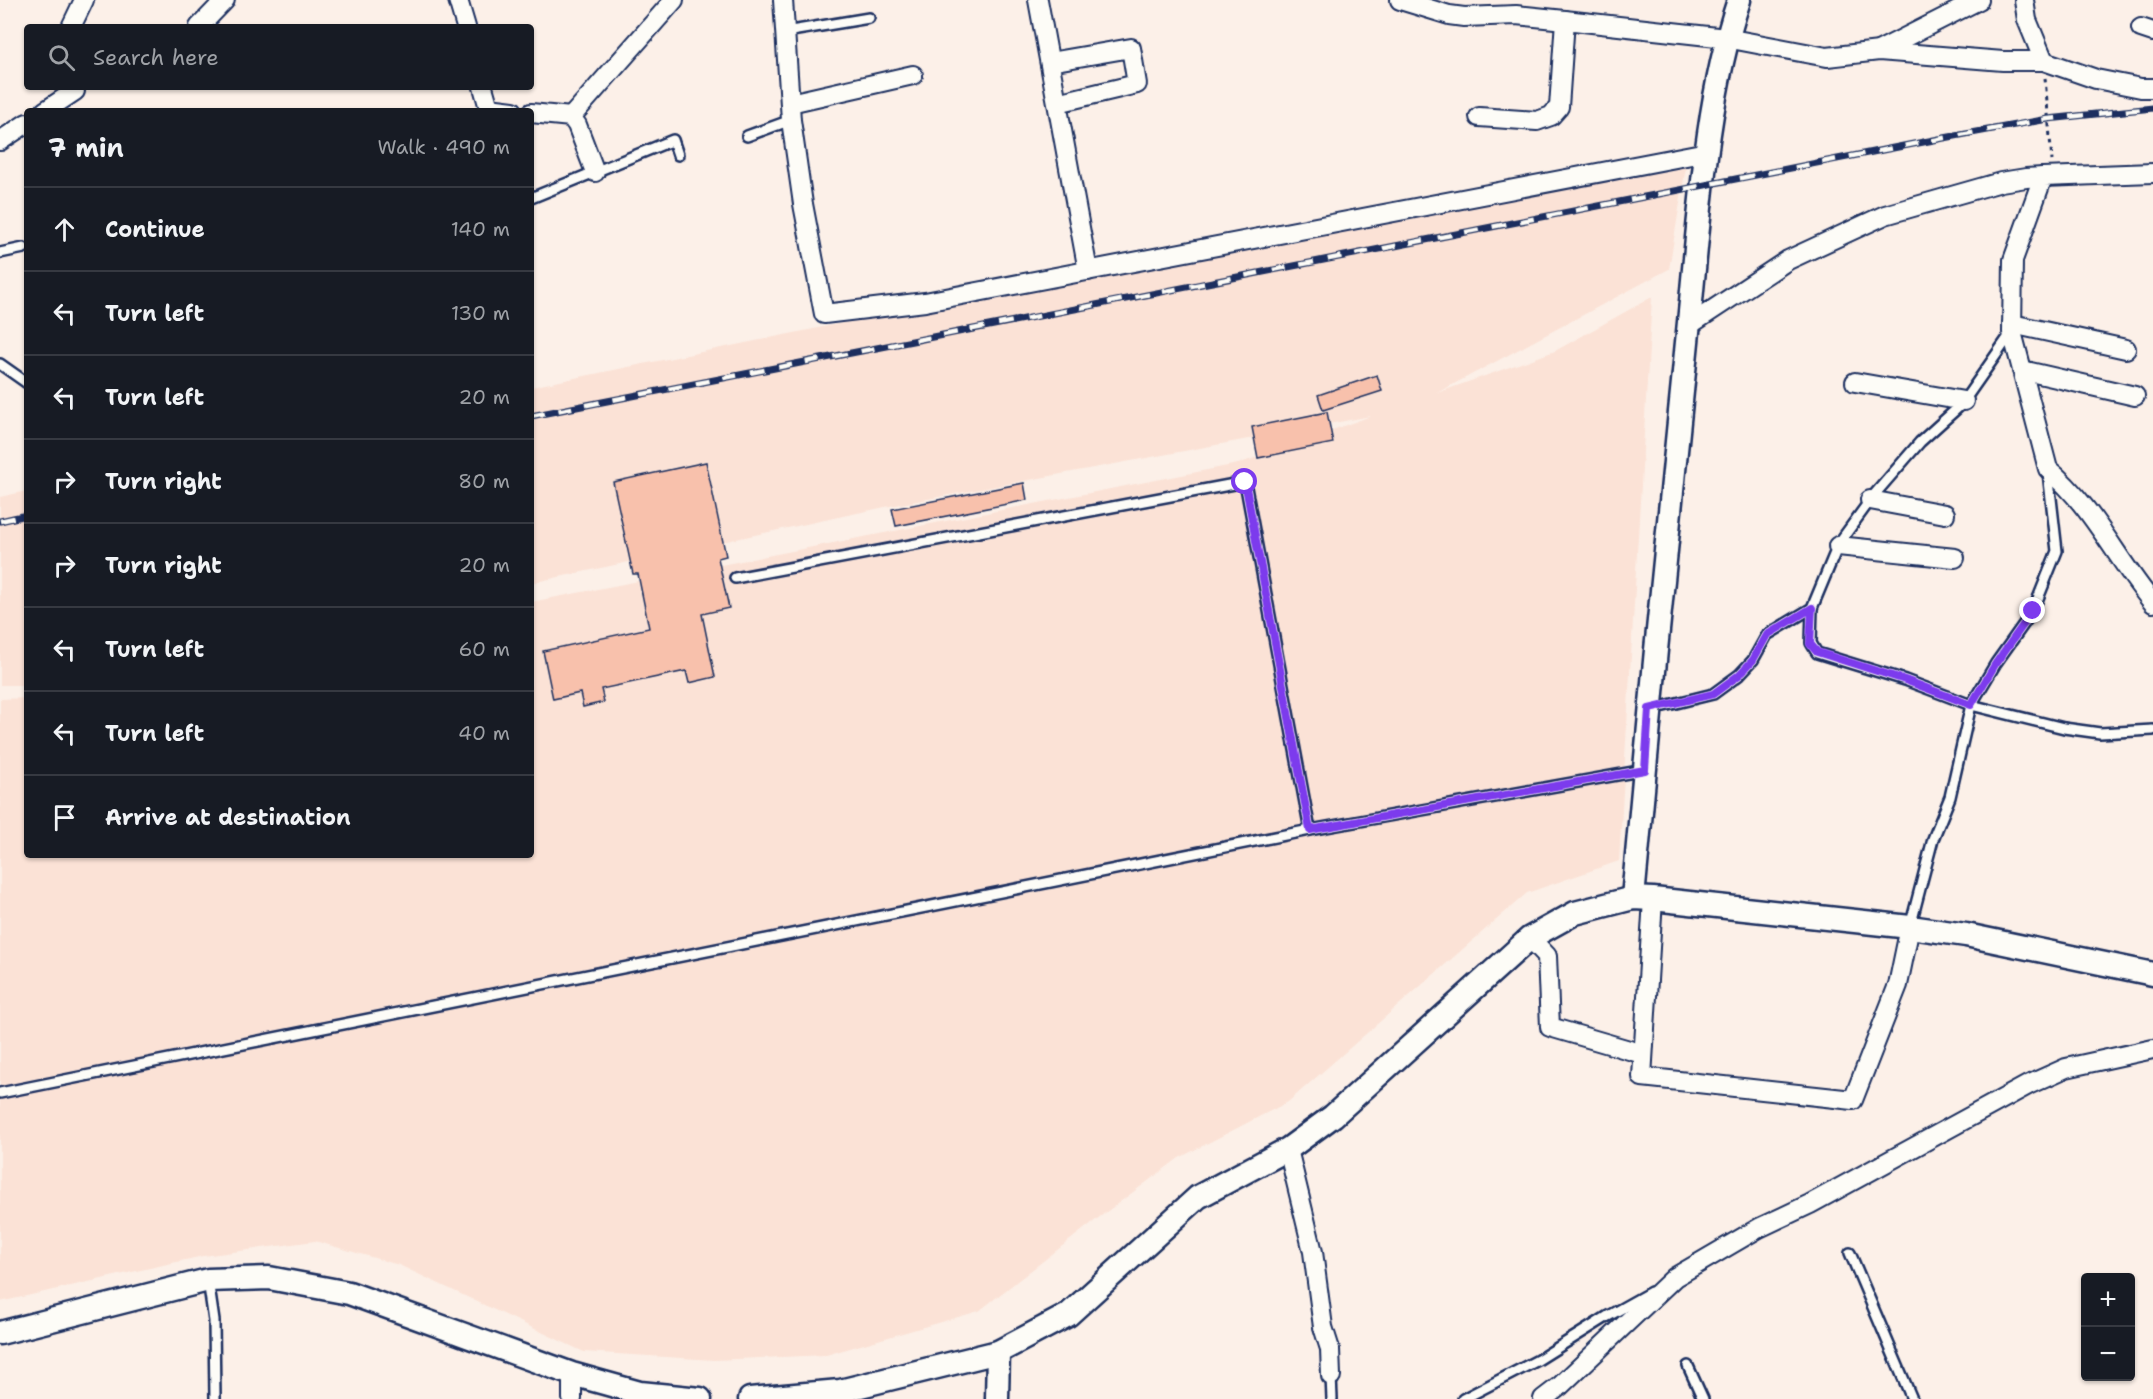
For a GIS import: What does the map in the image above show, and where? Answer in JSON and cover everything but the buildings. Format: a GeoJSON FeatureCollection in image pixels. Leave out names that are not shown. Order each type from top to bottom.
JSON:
{"type":"FeatureCollection","features":[{"type":"Feature","properties":{"kind":"street"},"geometry":{"type":"LineString","coordinates":[[72,24],[84,0]]}},
{"type":"Feature","properties":{"kind":"street"},"geometry":{"type":"LineString","coordinates":[[202,24],[225,0]]}},
{"type":"Feature","properties":{"kind":"street"},"geometry":{"type":"LineString","coordinates":[[458,0],[465,24]]}},
{"type":"Feature","properties":{"kind":"street"},"geometry":{"type":"LineString","coordinates":[[571,117],[674,0]]}},
{"type":"Feature","properties":{"kind":"street"},"geometry":{"type":"LineString","coordinates":[[783,0],[791,111],[802,204],[824,314],[925,302],[1707,152]]}},
{"type":"Feature","properties":{"kind":"street"},"geometry":{"type":"LineString","coordinates":[[1038,0],[1088,271]]}},
{"type":"Feature","properties":{"kind":"street"},"geometry":{"type":"LineString","coordinates":[[1400,0],[1449,15],[1464,17],[1516,15],[1565,20],[1726,38],[1827,57],[1879,51],[2003,61],[2044,61],[2096,79],[2141,88],[2153,88]]}},
{"type":"Feature","properties":{"kind":"street"},"geometry":{"type":"LineString","coordinates":[[1739,0],[1726,38],[1707,152],[1649,709],[1645,770],[1642,1077],[1853,1100],[1898,985],[1910,927]]}},
{"type":"Feature","properties":{"kind":"street"},"geometry":{"type":"LineString","coordinates":[[1879,51],[1979,0]]}},
{"type":"Feature","properties":{"kind":"street"},"geometry":{"type":"LineString","coordinates":[[2024,0],[2026,20],[2044,61]]}},
{"type":"Feature","properties":{"kind":"street"},"geometry":{"type":"LineString","coordinates":[[1479,117],[1537,120],[1551,116],[1559,107],[1565,20]]}},
{"type":"Feature","properties":{"kind":"street"},"geometry":{"type":"LineString","coordinates":[[1050,62],[1131,48],[1137,84],[1057,103]]}},
{"type":"Feature","properties":{"kind":"street"},"geometry":{"type":"LineString","coordinates":[[791,111],[913,75]]}},
{"type":"Feature","properties":{"kind":"street"},"geometry":{"type":"LineString","coordinates":[[49,108],[73,90]]}},
{"type":"Feature","properties":{"kind":"street"},"geometry":{"type":"LineString","coordinates":[[484,90],[489,108]]}},
{"type":"Feature","properties":{"kind":"street"},"geometry":{"type":"LineString","coordinates":[[534,113],[571,117],[577,125],[595,172]]}},
{"type":"Feature","properties":{"kind":"street"},"geometry":{"type":"LineString","coordinates":[[0,141],[24,125]]}},
{"type":"Feature","properties":{"kind":"street"},"geometry":{"type":"LineString","coordinates":[[1689,326],[1788,260],[1885,215],[2001,182],[2026,178],[2153,173]]}},
{"type":"Feature","properties":{"kind":"street"},"geometry":{"type":"LineString","coordinates":[[2048,177],[2013,260],[2012,328],[2022,370],[2048,469],[2060,479],[2103,532],[2151,598]]}},
{"type":"Feature","properties":{"kind":"street"},"geometry":{"type":"LineString","coordinates":[[2012,328],[2126,349]]}},
{"type":"Feature","properties":{"kind":"street"},"geometry":{"type":"LineString","coordinates":[[2022,370],[2135,396]]}},
{"type":"Feature","properties":{"kind":"street"},"geometry":{"type":"LineString","coordinates":[[1855,382],[1964,401]]}},
{"type":"Feature","properties":{"kind":"street"},"geometry":{"type":"LineString","coordinates":[[1870,501],[1945,514]]}},
{"type":"Feature","properties":{"kind":"street"},"geometry":{"type":"LineString","coordinates":[[1838,546],[1955,558]]}},
{"type":"Feature","properties":{"kind":"street"},"geometry":{"type":"LineString","coordinates":[[750,1399],[840,1395],[998,1352],[1068,1315],[1198,1197],[1288,1149],[1333,1116],[1530,938],[1575,913],[1643,899],[1910,927],[1966,935],[2153,974]]}},
{"type":"Feature","properties":{"kind":"street"},"geometry":{"type":"LineString","coordinates":[[1530,938],[1547,956],[1550,1027],[1643,1053]]}},
{"type":"Feature","properties":{"kind":"street"},"geometry":{"type":"LineString","coordinates":[[1543,1399],[1560,1386],[1665,1284],[1759,1228],[1810,1204],[2028,1084],[2066,1068],[2153,1049]]}},
{"type":"Feature","properties":{"kind":"street"},"geometry":{"type":"LineString","coordinates":[[1288,1149],[1313,1252],[1323,1327],[1330,1349],[1331,1376]]}},
{"type":"Feature","properties":{"kind":"street"},"geometry":{"type":"LineString","coordinates":[[0,1333],[208,1280],[268,1278],[349,1293],[572,1374],[640,1394],[700,1399]]}},
{"type":"Feature","properties":{"kind":"street"},"geometry":{"type":"LineString","coordinates":[[997,1399],[998,1352]]}},
{"type":"Feature","properties":{"kind":"street"},"geometry":{"type":"LineString","coordinates":[[572,1374],[572,1399]]}},
{"type":"Feature","properties":{"kind":"lane"},"geometry":{"type":"LineString","coordinates":[[785,32],[869,18]]}},
{"type":"Feature","properties":{"kind":"lane"},"geometry":{"type":"LineString","coordinates":[[747,136],[791,111]]}},
{"type":"Feature","properties":{"kind":"lane"},"geometry":{"type":"LineString","coordinates":[[534,197],[673,140],[678,154]]}},
{"type":"Feature","properties":{"kind":"lane"},"geometry":{"type":"LineString","coordinates":[[0,253],[24,248]]}},
{"type":"Feature","properties":{"kind":"lane"},"geometry":{"type":"LineString","coordinates":[[2012,328],[1964,401],[1920,442],[1870,501],[1838,546],[1812,608],[1810,644],[1817,652],[1905,680],[1971,705],[2064,728],[2100,733],[2153,730]]}},
{"type":"Feature","properties":{"kind":"lane"},"geometry":{"type":"LineString","coordinates":[[0,364],[24,381]]}},
{"type":"Feature","properties":{"kind":"lane"},"geometry":{"type":"LineString","coordinates":[[1910,927],[1933,839],[1950,797],[1971,705],[1996,663],[2033,611],[2056,551],[2048,469]]}},
{"type":"Feature","properties":{"kind":"lane"},"geometry":{"type":"LineString","coordinates":[[735,578],[1245,482],[1310,830]]}},
{"type":"Feature","properties":{"kind":"lane"},"geometry":{"type":"LineString","coordinates":[[1649,709],[1713,694],[1739,675],[1753,660],[1767,635],[1812,608]]}},
{"type":"Feature","properties":{"kind":"lane"},"geometry":{"type":"LineString","coordinates":[[0,1093],[1310,830],[1645,770]]}},
{"type":"Feature","properties":{"kind":"lane"},"geometry":{"type":"LineString","coordinates":[[1850,1253],[1912,1399]]}},
{"type":"Feature","properties":{"kind":"lane"},"geometry":{"type":"LineString","coordinates":[[208,1280],[214,1321],[215,1399]]}},
{"type":"Feature","properties":{"kind":"lane"},"geometry":{"type":"LineString","coordinates":[[1462,1399],[1538,1360],[1608,1316],[1665,1284]]}},
{"type":"Feature","properties":{"kind":"lane"},"geometry":{"type":"LineString","coordinates":[[1688,1366],[1703,1399]]}},
{"type":"Feature","properties":{"kind":"lane"},"geometry":{"type":"LineString","coordinates":[[1331,1376],[1332,1399]]}},
{"type":"Feature","properties":{"kind":"path"},"geometry":{"type":"LineString","coordinates":[[2044,61],[2048,177]]}},
{"type":"Feature","properties":{"kind":"shaded area"},"geometry":{"type":"Polygon","coordinates":[[[1689,149],[1669,269],[1437,393],[1555,351],[1652,297],[1619,861],[1527,893],[1288,1102],[1179,1158],[979,1311],[826,1355],[714,1360],[584,1352],[399,1265],[315,1241],[203,1256],[0,1302],[0,699],[24,698],[24,858],[534,858],[534,601],[1238,464],[1371,416],[885,507],[534,582],[534,386],[1689,149]]]}},
{"type":"Feature","properties":{"kind":"shaded area"},"geometry":{"type":"Polygon","coordinates":[[[24,492],[24,685],[0,685],[0,497],[24,492]]]}},
{"type":"Feature","properties":{"kind":"railway"},"geometry":{"type":"LineString","coordinates":[[534,415],[1944,138],[2048,119],[2153,108]]}},
{"type":"Feature","properties":{"kind":"railway"},"geometry":{"type":"LineString","coordinates":[[0,521],[24,516]]}},
{"type":"Feature","properties":{"kind":"route"},"geometry":{"type":"LineString","coordinates":[[1245,482],[1310,830],[1645,770],[1649,709],[1713,694],[1739,675],[1753,660],[1767,635],[1812,608],[1810,644],[1817,652],[1905,680],[1971,705],[1996,663],[2033,611]]}}]}
